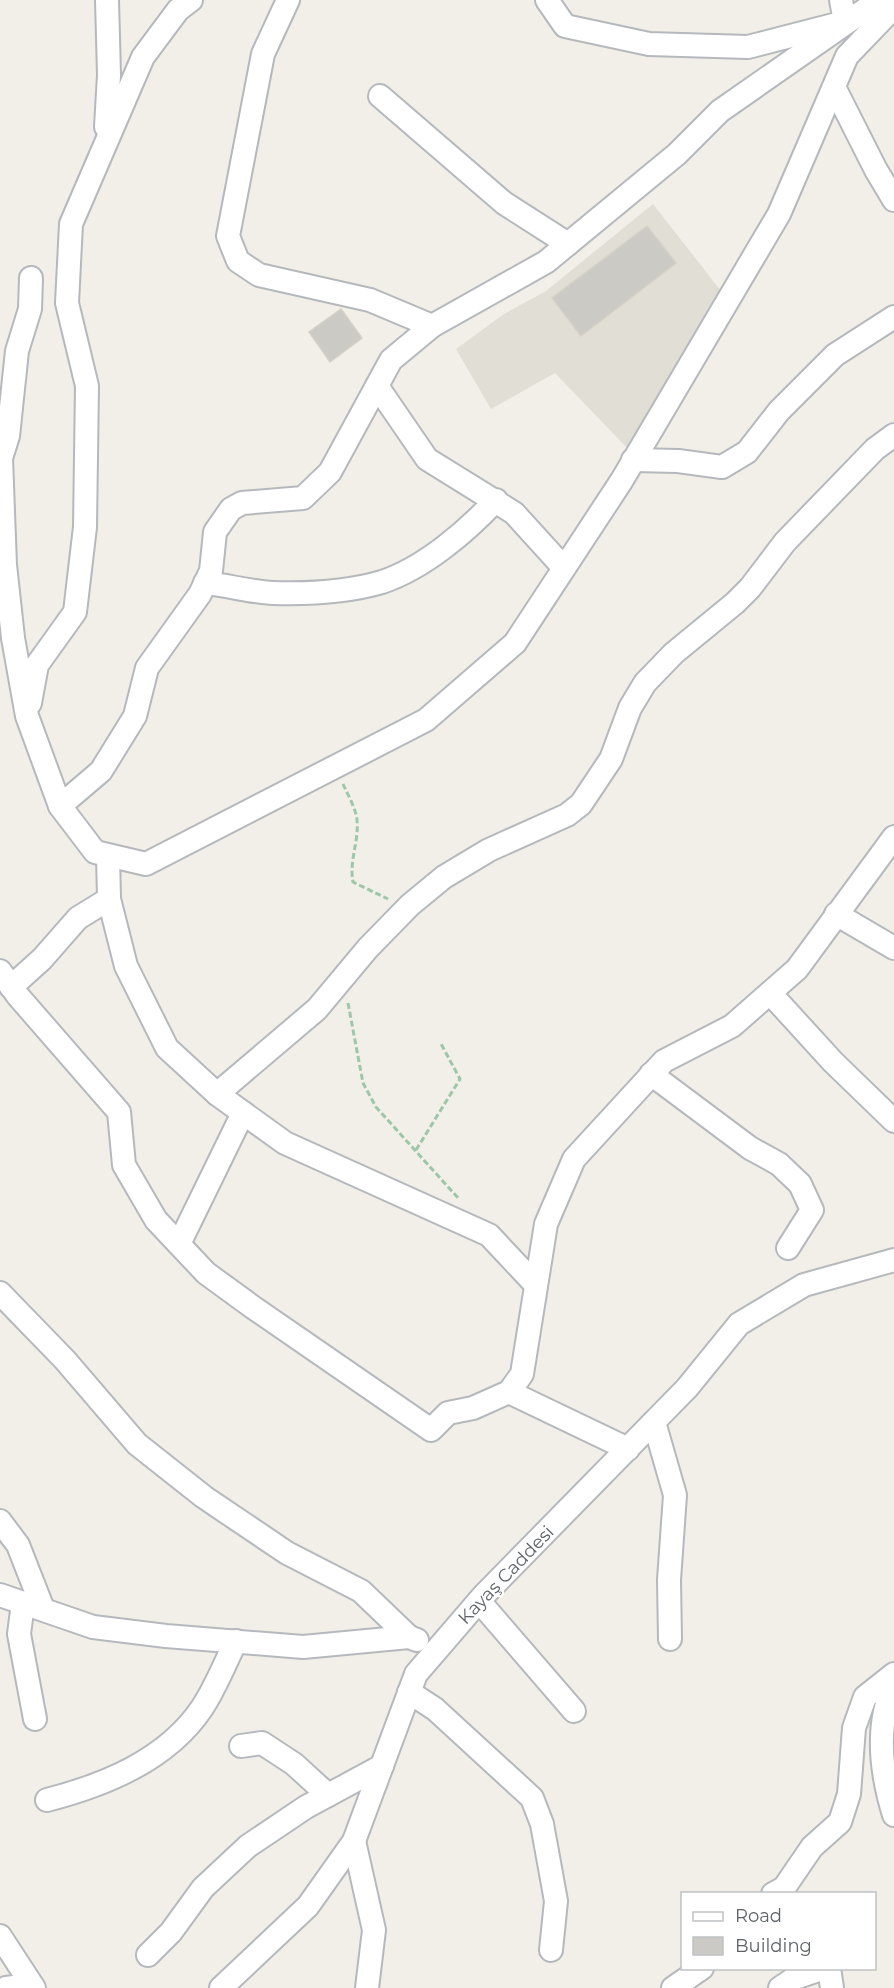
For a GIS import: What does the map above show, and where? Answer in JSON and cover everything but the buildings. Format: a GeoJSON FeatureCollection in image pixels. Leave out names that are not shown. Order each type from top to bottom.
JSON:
{"type":"FeatureCollection","features":[{"type":"Feature","properties":{"kind":"street"},"geometry":{"type":"LineString","coordinates":[[105,141],[109,75],[107,0]]}},
{"type":"Feature","properties":{"kind":"street"},"geometry":{"type":"LineString","coordinates":[[27,716],[37,665],[75,612],[85,527],[87,386],[67,303],[71,224],[143,57],[178,10],[191,0]]}},
{"type":"Feature","properties":{"kind":"street"},"geometry":{"type":"LineString","coordinates":[[288,0],[262,54],[228,236],[238,261],[259,275],[370,300],[432,326]]}},
{"type":"Feature","properties":{"kind":"street"},"geometry":{"type":"LineString","coordinates":[[547,0],[565,26],[649,44],[748,47],[843,11],[879,0]]}},
{"type":"Feature","properties":{"kind":"street"},"geometry":{"type":"LineString","coordinates":[[31,278],[30,309],[17,351],[8,436],[1,458],[5,565],[13,638],[27,716],[60,806],[95,852],[146,864],[426,720],[515,643],[633,460],[779,214],[848,56],[894,7]]}},
{"type":"Feature","properties":{"kind":"street"},"geometry":{"type":"LineString","coordinates":[[60,806],[101,771],[135,716],[147,668],[205,583],[211,570],[215,532],[231,509],[242,503],[303,498],[330,472],[391,360],[432,326],[510,283],[568,244],[677,154],[720,111],[843,11]]}},
{"type":"Feature","properties":{"kind":"street"},"geometry":{"type":"LineString","coordinates":[[834,87],[876,170],[894,200]]}},
{"type":"Feature","properties":{"kind":"street"},"geometry":{"type":"LineString","coordinates":[[380,96],[504,203],[568,244]]}},
{"type":"Feature","properties":{"kind":"street"},"geometry":{"type":"LineString","coordinates":[[633,460],[678,461],[722,467],[747,452],[779,411],[835,355],[894,317]]}},
{"type":"Feature","properties":{"kind":"street"},"geometry":{"type":"LineString","coordinates":[[377,386],[427,459],[514,513],[564,568]]}},
{"type":"Feature","properties":{"kind":"street"},"geometry":{"type":"LineString","coordinates":[[216,1094],[288,1035],[341,982],[368,948],[410,905],[463,864],[567,815],[581,804],[611,759],[630,708],[645,683],[674,653],[735,603],[750,588],[785,542],[875,449],[894,435]]}},
{"type":"Feature","properties":{"kind":"street"},"geometry":{"type":"LineString","coordinates":[[205,583],[270,593],[323,592],[382,582],[426,559],[461,535],[496,500]]}},
{"type":"Feature","properties":{"kind":"street"},"geometry":{"type":"LineString","coordinates":[[110,898],[78,918],[42,959],[6,979],[119,1112],[124,1165],[156,1220],[206,1272],[254,1308],[431,1430],[448,1413],[473,1408],[509,1392],[522,1374],[546,1224],[574,1159],[664,1061],[732,1026],[797,969],[894,837]]}},
{"type":"Feature","properties":{"kind":"street"},"geometry":{"type":"LineString","coordinates":[[108,856],[110,898],[126,966],[167,1048],[216,1094],[285,1143],[489,1235],[536,1285]]}},
{"type":"Feature","properties":{"kind":"street"},"geometry":{"type":"LineString","coordinates":[[836,914],[894,948]]}},
{"type":"Feature","properties":{"kind":"street"},"geometry":{"type":"LineString","coordinates":[[770,993],[833,1062],[894,1120]]}},
{"type":"Feature","properties":{"kind":"street"},"geometry":{"type":"LineString","coordinates":[[651,1074],[750,1148],[779,1164],[800,1184],[812,1210],[788,1248]]}},
{"type":"Feature","properties":{"kind":"street"},"geometry":{"type":"LineString","coordinates":[[179,1244],[243,1113]]}},
{"type":"Feature","properties":{"kind":"street","name":"Kayaş Caddesi"},"geometry":{"type":"LineString","coordinates":[[221,1988],[308,1906],[354,1841],[416,1674],[479,1601],[687,1388],[739,1324],[804,1286],[894,1260]]}},
{"type":"Feature","properties":{"kind":"street"},"geometry":{"type":"LineString","coordinates":[[0,1293],[65,1360],[137,1444],[204,1497],[287,1553],[361,1591],[409,1637]]}},
{"type":"Feature","properties":{"kind":"street"},"geometry":{"type":"LineString","coordinates":[[509,1392],[628,1449]]}},
{"type":"Feature","properties":{"kind":"street"},"geometry":{"type":"LineString","coordinates":[[654,1422],[675,1495],[669,1580],[670,1639]]}},
{"type":"Feature","properties":{"kind":"street"},"geometry":{"type":"LineString","coordinates":[[0,1521],[18,1545],[33,1606],[19,1634],[35,1719]]}},
{"type":"Feature","properties":{"kind":"street"},"geometry":{"type":"LineString","coordinates":[[0,1595],[93,1627],[303,1647],[409,1637],[438,1647]]}},
{"type":"Feature","properties":{"kind":"street"},"geometry":{"type":"LineString","coordinates":[[479,1601],[574,1711]]}},
{"type":"Feature","properties":{"kind":"street"},"geometry":{"type":"LineString","coordinates":[[47,1800],[101,1784],[154,1756],[181,1735],[203,1707],[236,1641]]}},
{"type":"Feature","properties":{"kind":"street"},"geometry":{"type":"LineString","coordinates":[[781,1892],[812,1847],[840,1822],[849,1794],[854,1728],[865,1697],[894,1674]]}},
{"type":"Feature","properties":{"kind":"street"},"geometry":{"type":"LineString","coordinates":[[894,1685],[887,1700],[881,1750],[885,1787],[894,1815]]}},
{"type":"Feature","properties":{"kind":"street"},"geometry":{"type":"LineString","coordinates":[[409,1692],[435,1709],[532,1798],[542,1824],[556,1901],[551,1950]]}},
{"type":"Feature","properties":{"kind":"street"},"geometry":{"type":"LineString","coordinates":[[241,1746],[262,1743],[294,1764],[328,1795]]}},
{"type":"Feature","properties":{"kind":"street"},"geometry":{"type":"LineString","coordinates":[[148,1955],[171,1932],[203,1888],[248,1846],[328,1795],[382,1766]]}},
{"type":"Feature","properties":{"kind":"street"},"geometry":{"type":"LineString","coordinates":[[354,1841],[374,1930],[367,1988]]}},
{"type":"Feature","properties":{"kind":"street"},"geometry":{"type":"LineString","coordinates":[[0,1936],[33,1987]]}},
{"type":"Feature","properties":{"kind":"street"},"geometry":{"type":"LineString","coordinates":[[673,1988],[702,1970]]}},
{"type":"Feature","properties":{"kind":"street"},"geometry":{"type":"LineString","coordinates":[[780,1988],[795,1978],[818,1970]]}},
{"type":"Feature","properties":{"kind":"street"},"geometry":{"type":"LineString","coordinates":[[830,1970],[832,1988]]}},
{"type":"Feature","properties":{"kind":"street"},"geometry":{"type":"LineString","coordinates":[[6,1988],[33,1987]]}},
{"type":"Feature","properties":{"kind":"path"},"geometry":{"type":"LineString","coordinates":[[336,767],[357,817],[357,835],[350,867],[353,882],[378,896],[410,905]]}},
{"type":"Feature","properties":{"kind":"path"},"geometry":{"type":"LineString","coordinates":[[341,982],[353,1018],[363,1083],[376,1107],[461,1202]]}},
{"type":"Feature","properties":{"kind":"path"},"geometry":{"type":"LineString","coordinates":[[416,1150],[460,1079],[440,1041]]}},
{"type":"Feature","properties":{"kind":"shaded area"},"geometry":{"type":"Polygon","coordinates":[[[653,204],[721,291],[630,451],[555,373],[491,409],[456,349],[504,314],[546,291],[653,204]]]}}]}
